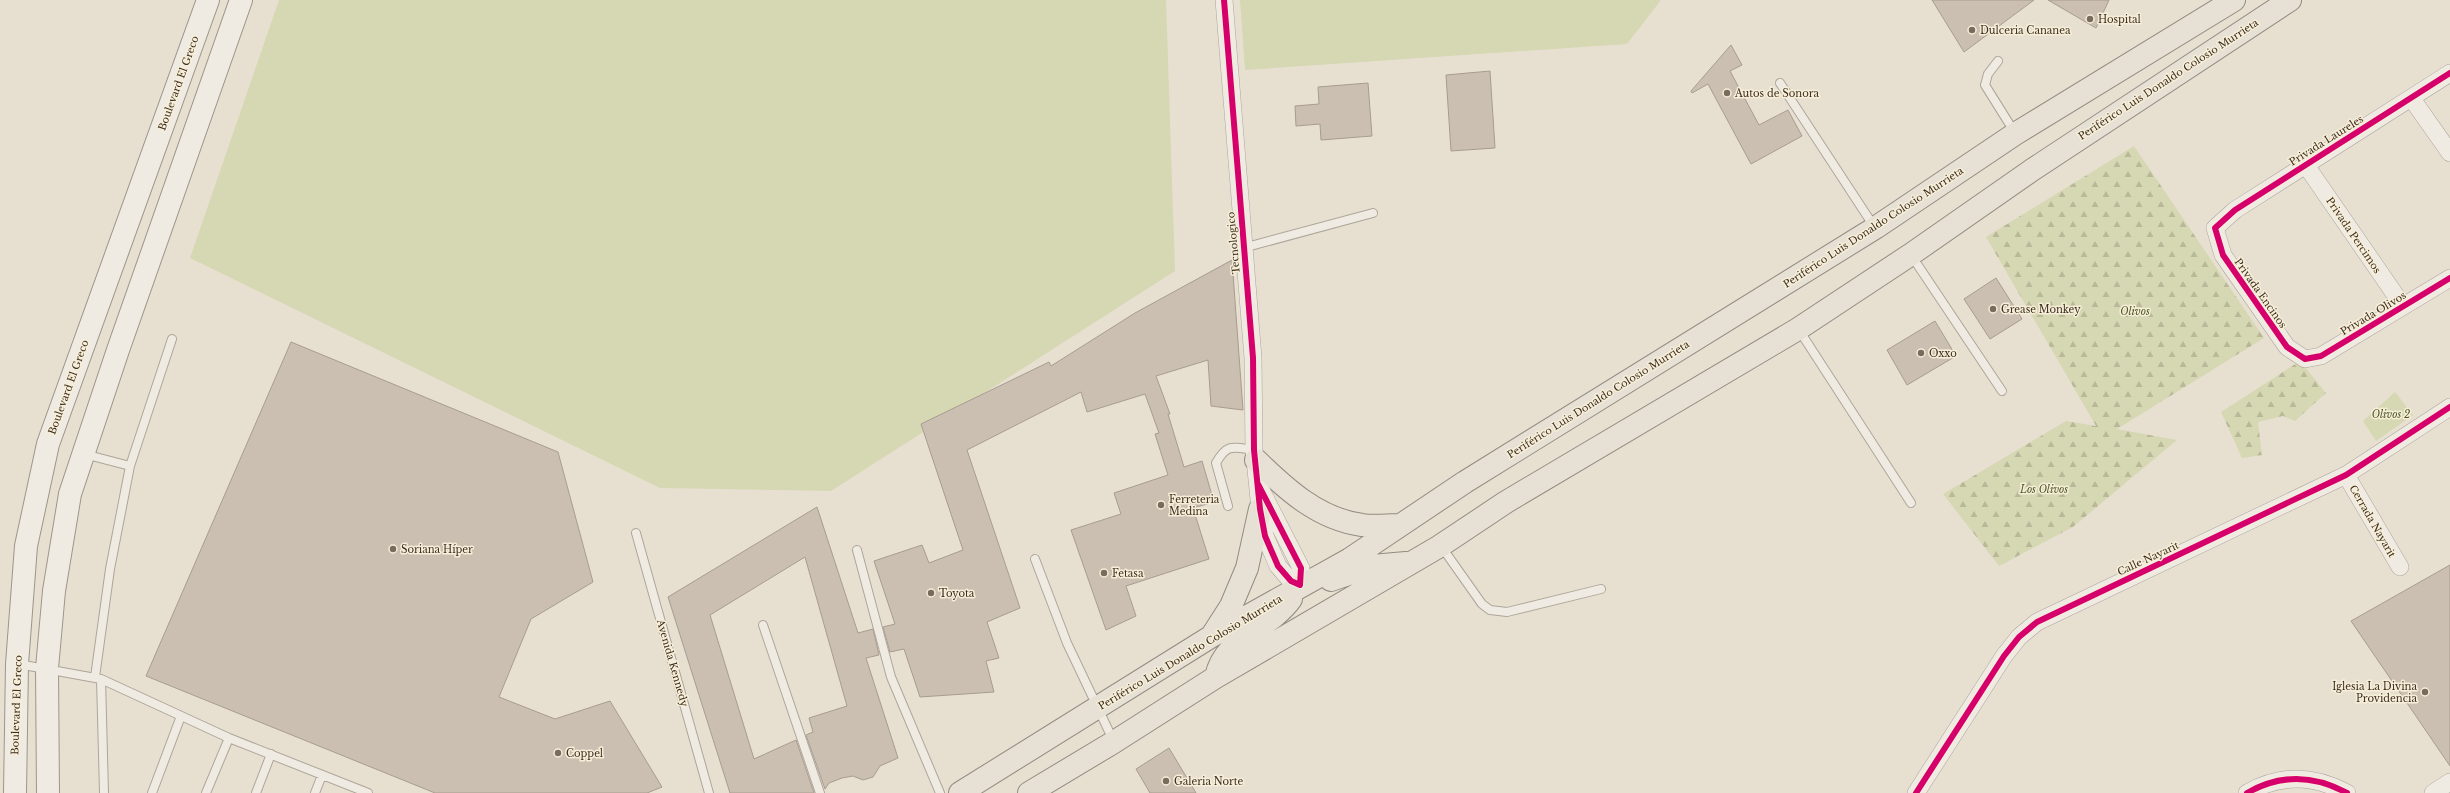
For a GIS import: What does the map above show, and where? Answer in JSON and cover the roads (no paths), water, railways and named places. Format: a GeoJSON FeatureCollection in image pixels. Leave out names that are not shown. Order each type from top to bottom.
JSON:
{"type":"FeatureCollection","features":[{"type":"Feature","properties":{"kind":"main road","name":"Periférico Luis Donaldo Colosio Murrieta"},"geometry":{"type":"LineString","coordinates":[[960,793],[1212,636],[1300,585],[1350,559],[1472,477],[1875,228],[2015,134],[2234,0]]}},
{"type":"Feature","properties":{"kind":"main road","name":"Periférico Luis Donaldo Colosio Murrieta"},"geometry":{"type":"LineString","coordinates":[[1035,792],[1216,677],[1440,546],[1506,502],[1798,329],[1910,255],[2032,170],[2290,0]]}},
{"type":"Feature","properties":{"kind":"main road"},"geometry":{"type":"LineString","coordinates":[[48,793],[47,668],[61,544],[70,494],[238,7],[207,1]]}},
{"type":"Feature","properties":{"kind":"main road","name":"Boulevard El Greco"},"geometry":{"type":"LineString","coordinates":[[15,793],[17,664],[26,546],[48,444],[207,1]]}},
{"type":"Feature","properties":{"kind":"main road"},"geometry":{"type":"LineString","coordinates":[[1255,455],[1285,488],[1317,510],[1362,526],[1399,525]]}},
{"type":"Feature","properties":{"kind":"main road"},"geometry":{"type":"LineString","coordinates":[[1212,636],[1230,606],[1248,568],[1260,509]]}},
{"type":"Feature","properties":{"kind":"main road"},"geometry":{"type":"LineString","coordinates":[[1216,677],[1219,664],[1228,651],[1278,615],[1300,585],[1328,581],[1372,566],[1411,563]]}},
{"type":"Feature","properties":{"kind":"street","name":"Tecnologico"},"geometry":{"type":"LineString","coordinates":[[1224,0],[1253,358],[1255,455],[1260,509],[1265,536],[1278,566],[1291,581],[1300,585],[1301,568],[1258,484]]}},
{"type":"Feature","properties":{"kind":"street","name":"Privada Laureles"},"geometry":{"type":"LineString","coordinates":[[2215,228],[2235,210],[2305,164],[2412,99],[2450,73]]}},
{"type":"Feature","properties":{"kind":"street"},"geometry":{"type":"LineString","coordinates":[[2412,99],[2450,153]]}},
{"type":"Feature","properties":{"kind":"street","name":"Privada Percimos"},"geometry":{"type":"LineString","coordinates":[[2305,164],[2403,306]]}},
{"type":"Feature","properties":{"kind":"street","name":"Privada Encinos"},"geometry":{"type":"LineString","coordinates":[[2215,228],[2223,255],[2287,347],[2305,360]]}},
{"type":"Feature","properties":{"kind":"street","name":"Privada Olivos"},"geometry":{"type":"LineString","coordinates":[[2305,360],[2321,356],[2450,278]]}},
{"type":"Feature","properties":{"kind":"street","name":"Calle Nayarit"},"geometry":{"type":"LineString","coordinates":[[1916,793],[2004,656],[2020,637],[2037,622],[2346,475],[2450,407]]}},
{"type":"Feature","properties":{"kind":"street","name":"Cerrada Nayarit"},"geometry":{"type":"LineString","coordinates":[[2346,475],[2400,567]]}},
{"type":"Feature","properties":{"kind":"street"},"geometry":{"type":"LineString","coordinates":[[2247,793],[2265,783],[2310,778],[2334,786],[2347,793]]}},
{"type":"Feature","properties":{"kind":"street"},"geometry":{"type":"LineString","coordinates":[[2433,793],[2450,782]]}},
{"type":"Feature","properties":{"kind":"lane"},"geometry":{"type":"LineString","coordinates":[[1998,61],[1988,74],[1985,85],[2015,134]]}},
{"type":"Feature","properties":{"kind":"lane"},"geometry":{"type":"LineString","coordinates":[[1780,83],[1875,228]]}},
{"type":"Feature","properties":{"kind":"lane"},"geometry":{"type":"LineString","coordinates":[[1243,248],[1373,213]]}},
{"type":"Feature","properties":{"kind":"lane"},"geometry":{"type":"LineString","coordinates":[[1910,255],[2002,391]]}},
{"type":"Feature","properties":{"kind":"lane"},"geometry":{"type":"LineString","coordinates":[[1798,329],[1911,503]]}},
{"type":"Feature","properties":{"kind":"lane"},"geometry":{"type":"LineString","coordinates":[[104,793],[98,678],[110,569],[130,466],[172,339]]}},
{"type":"Feature","properties":{"kind":"lane"},"geometry":{"type":"LineString","coordinates":[[1228,506],[1216,463],[1221,453],[1231,447],[1255,455]]}},
{"type":"Feature","properties":{"kind":"lane"},"geometry":{"type":"LineString","coordinates":[[83,454],[130,466]]}},
{"type":"Feature","properties":{"kind":"lane","name":"Avenida Kennedy"},"geometry":{"type":"LineString","coordinates":[[636,533],[709,793]]}},
{"type":"Feature","properties":{"kind":"lane"},"geometry":{"type":"LineString","coordinates":[[1440,546],[1482,604],[1490,610],[1506,612],[1517,610],[1601,589]]}},
{"type":"Feature","properties":{"kind":"lane"},"geometry":{"type":"LineString","coordinates":[[857,550],[892,677],[940,793]]}},
{"type":"Feature","properties":{"kind":"lane"},"geometry":{"type":"LineString","coordinates":[[1035,559],[1067,643],[1114,742]]}},
{"type":"Feature","properties":{"kind":"lane"},"geometry":{"type":"LineString","coordinates":[[763,625],[820,793]]}},
{"type":"Feature","properties":{"kind":"lane"},"geometry":{"type":"LineString","coordinates":[[17,664],[98,678],[229,738],[366,793]]}},
{"type":"Feature","properties":{"kind":"lane"},"geometry":{"type":"LineString","coordinates":[[152,793],[181,716]]}},
{"type":"Feature","properties":{"kind":"lane"},"geometry":{"type":"LineString","coordinates":[[206,793],[229,738]]}},
{"type":"Feature","properties":{"kind":"lane"},"geometry":{"type":"LineString","coordinates":[[256,793],[271,754]]}},
{"type":"Feature","properties":{"kind":"lane"},"geometry":{"type":"LineString","coordinates":[[315,793],[322,775]]}},
{"type":"Feature","properties":{"kind":"place","name":"Hospital"},"geometry":{"type":"Point","coordinates":[2090,19]}},
{"type":"Feature","properties":{"kind":"place","name":"Dulceria Cananea"},"geometry":{"type":"Point","coordinates":[1972,30]}},
{"type":"Feature","properties":{"kind":"place","name":"Autos de Sonora"},"geometry":{"type":"Point","coordinates":[1727,93]}},
{"type":"Feature","properties":{"kind":"place","name":"Grease Monkey"},"geometry":{"type":"Point","coordinates":[1993,309]}},
{"type":"Feature","properties":{"kind":"place","name":"Oxxo"},"geometry":{"type":"Point","coordinates":[1921,353]}},
{"type":"Feature","properties":{"kind":"place","name":"Ferreteria Medina"},"geometry":{"type":"Point","coordinates":[1161,505]}},
{"type":"Feature","properties":{"kind":"place","name":"Soriana Híper"},"geometry":{"type":"Point","coordinates":[393,549]}},
{"type":"Feature","properties":{"kind":"place","name":"Fetasa"},"geometry":{"type":"Point","coordinates":[1104,573]}},
{"type":"Feature","properties":{"kind":"place","name":"Toyota"},"geometry":{"type":"Point","coordinates":[931,593]}},
{"type":"Feature","properties":{"kind":"place","name":"Iglesia La Divina Providencia"},"geometry":{"type":"Point","coordinates":[2425,692]}},
{"type":"Feature","properties":{"kind":"place","name":"Coppel"},"geometry":{"type":"Point","coordinates":[558,753]}},
{"type":"Feature","properties":{"kind":"place","name":"Galeria Norte"},"geometry":{"type":"Point","coordinates":[1166,781]}},
{"type":"Feature","properties":{"kind":"park label","name":"Olivos"},"geometry":{"type":"Point","coordinates":[2135,311]}},
{"type":"Feature","properties":{"kind":"park label","name":"Olivos 2"},"geometry":{"type":"Point","coordinates":[2391,414]}},
{"type":"Feature","properties":{"kind":"park label","name":"Los Olivos"},"geometry":{"type":"Point","coordinates":[2044,489]}}]}
